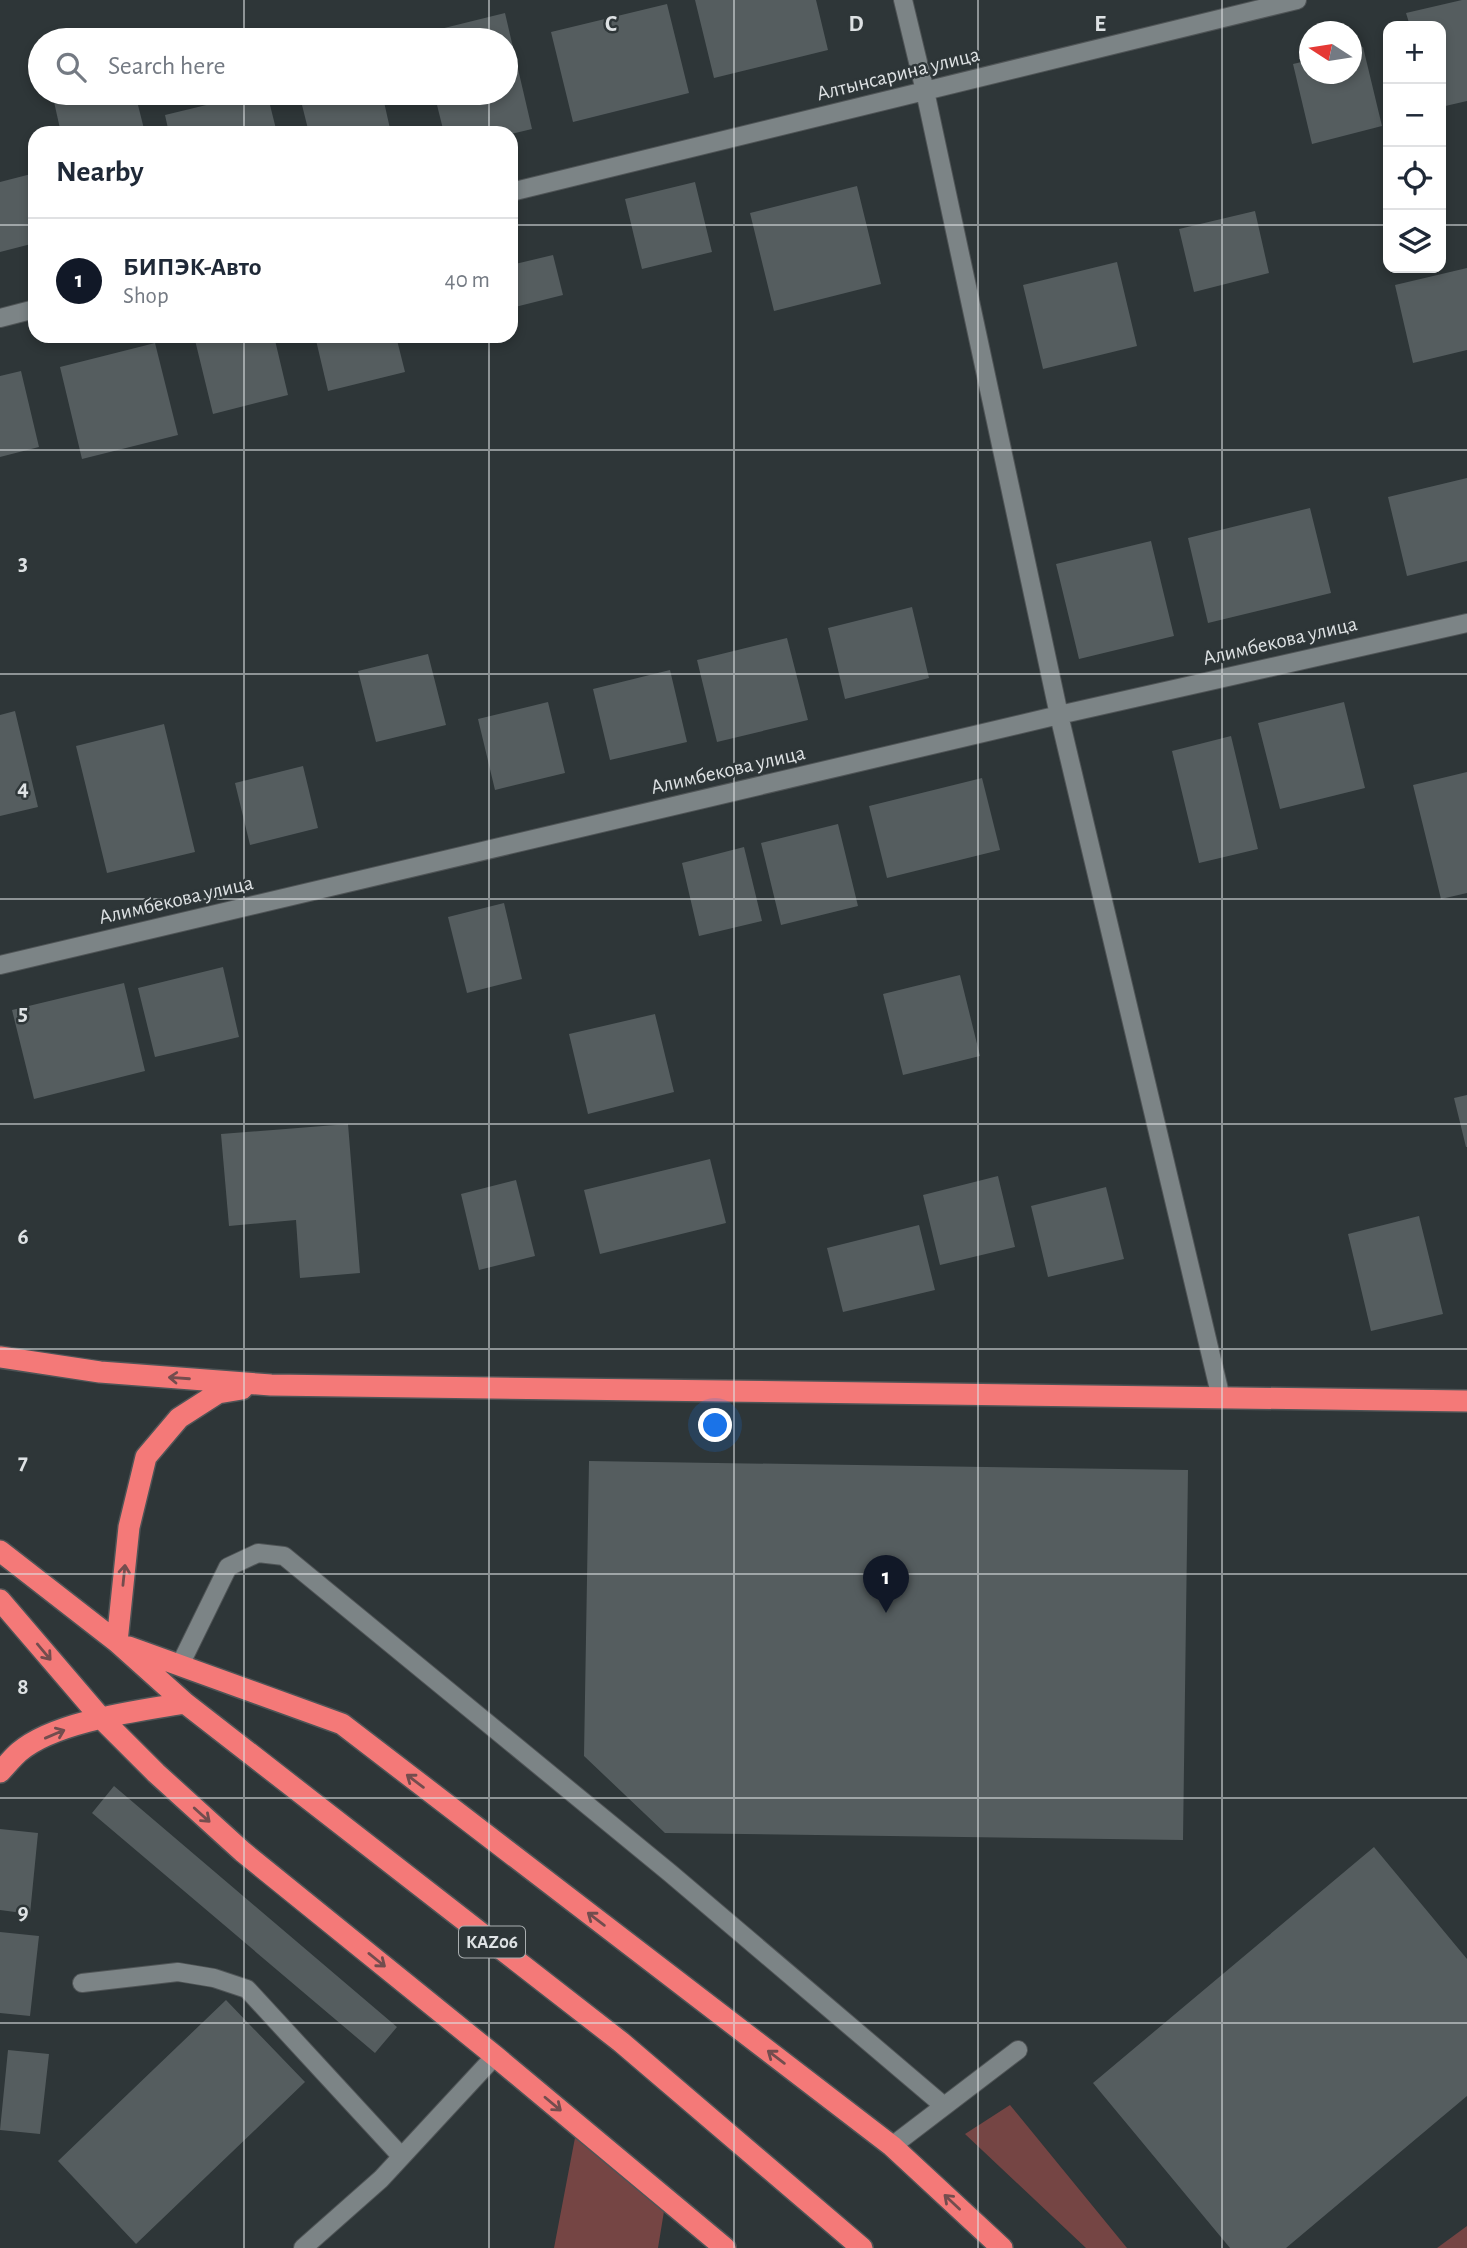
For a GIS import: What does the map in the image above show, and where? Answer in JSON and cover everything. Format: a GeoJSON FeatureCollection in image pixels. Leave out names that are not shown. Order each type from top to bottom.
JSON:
{"type":"FeatureCollection","features":[{"type":"Feature","properties":{"kind":"highway"},"geometry":{"type":"LineString","coordinates":[[0,1357],[100,1372],[271,1385],[1467,1401]]}},
{"type":"Feature","properties":{"kind":"highway"},"geometry":{"type":"LineString","coordinates":[[271,1385],[218,1393],[179,1418],[146,1457],[129,1527],[117,1642],[342,1724],[892,2146],[1002,2248]]}},
{"type":"Feature","properties":{"kind":"highway","name":"KАZ06"},"geometry":{"type":"LineString","coordinates":[[0,1551],[117,1642],[185,1703],[621,2042],[862,2248]]}},
{"type":"Feature","properties":{"kind":"highway"},"geometry":{"type":"LineString","coordinates":[[0,1600],[101,1718],[156,1773],[243,1852],[495,2056],[725,2248]]}},
{"type":"Feature","properties":{"kind":"highway"},"geometry":{"type":"LineString","coordinates":[[0,1772],[20,1751],[57,1731],[101,1718],[185,1703]]}},
{"type":"Feature","properties":{"kind":"street"},"geometry":{"type":"LineString","coordinates":[[904,0],[1059,715],[1221,1398]]}},
{"type":"Feature","properties":{"kind":"street","name":"Алтынсарина улица"},"geometry":{"type":"LineString","coordinates":[[518,190],[1297,0]]}},
{"type":"Feature","properties":{"kind":"street"},"geometry":{"type":"LineString","coordinates":[[0,318],[28,311]]}},
{"type":"Feature","properties":{"kind":"street","name":"Алимбекова улица"},"geometry":{"type":"LineString","coordinates":[[0,965],[1059,715],[1467,623]]}},
{"type":"Feature","properties":{"kind":"street"},"geometry":{"type":"LineString","coordinates":[[180,1665],[228,1567],[258,1552],[284,1556],[670,1872],[944,2106]]}},
{"type":"Feature","properties":{"kind":"street"},"geometry":{"type":"LineString","coordinates":[[82,1983],[178,1972],[214,1978],[247,1989],[401,2156]]}},
{"type":"Feature","properties":{"kind":"street"},"geometry":{"type":"LineString","coordinates":[[892,2146],[1017,2050]]}},
{"type":"Feature","properties":{"kind":"street"},"geometry":{"type":"LineString","coordinates":[[303,2248],[381,2179],[495,2056]]}},
{"type":"Feature","properties":{"kind":"shaded area"},"geometry":{"type":"Polygon","coordinates":[[[1010,2105],[1127,2248],[1086,2248],[965,2134],[1010,2105]]]}},
{"type":"Feature","properties":{"kind":"shaded area"},"geometry":{"type":"Polygon","coordinates":[[[578,2122],[665,2205],[658,2248],[554,2248],[578,2122]]]}},
{"type":"Feature","properties":{"kind":"shaded area"},"geometry":{"type":"Polygon","coordinates":[[[1467,2226],[1467,2248],[1437,2248],[1467,2226]]]}},
{"type":"Feature","properties":{"kind":"building"},"geometry":{"type":"Polygon","coordinates":[[[695,0],[816,0],[828,50],[714,78],[695,0]]]}},
{"type":"Feature","properties":{"kind":"building"},"geometry":{"type":"Polygon","coordinates":[[[1467,0],[1467,101],[1446,106],[1446,21],[1408,21],[1406,13],[1467,0]]]}},
{"type":"Feature","properties":{"kind":"building"},"geometry":{"type":"Polygon","coordinates":[[[667,4],[689,93],[573,122],[551,32],[667,4]]]}},
{"type":"Feature","properties":{"kind":"building"},"geometry":{"type":"Polygon","coordinates":[[[505,13],[508,28],[444,28],[505,13]]]}},
{"type":"Feature","properties":{"kind":"building"},"geometry":{"type":"Polygon","coordinates":[[[1362,47],[1382,126],[1312,144],[1293,64],[1299,63],[1299,84],[1362,84],[1362,47]]]}},
{"type":"Feature","properties":{"kind":"building"},"geometry":{"type":"Polygon","coordinates":[[[518,69],[532,129],[518,132],[518,126],[442,126],[437,105],[518,105],[518,69]]]}},
{"type":"Feature","properties":{"kind":"building"},"geometry":{"type":"Polygon","coordinates":[[[55,105],[138,105],[143,126],[59,126],[55,105]]]}},
{"type":"Feature","properties":{"kind":"building"},"geometry":{"type":"Polygon","coordinates":[[[206,105],[270,105],[275,126],[167,126],[165,115],[206,105]]]}},
{"type":"Feature","properties":{"kind":"building"},"geometry":{"type":"Polygon","coordinates":[[[302,105],[385,105],[389,126],[307,126],[302,105]]]}},
{"type":"Feature","properties":{"kind":"building"},"geometry":{"type":"Polygon","coordinates":[[[28,175],[28,245],[0,252],[0,182],[28,175]]]}},
{"type":"Feature","properties":{"kind":"building"},"geometry":{"type":"Polygon","coordinates":[[[695,182],[712,252],[642,269],[625,199],[695,182]]]}},
{"type":"Feature","properties":{"kind":"building"},"geometry":{"type":"Polygon","coordinates":[[[857,186],[881,284],[774,311],[750,213],[857,186]]]}},
{"type":"Feature","properties":{"kind":"building"},"geometry":{"type":"Polygon","coordinates":[[[1255,211],[1269,273],[1194,292],[1179,229],[1255,211]]]}},
{"type":"Feature","properties":{"kind":"building"},"geometry":{"type":"Polygon","coordinates":[[[553,255],[563,295],[518,306],[518,263],[553,255]]]}},
{"type":"Feature","properties":{"kind":"building"},"geometry":{"type":"Polygon","coordinates":[[[1117,262],[1137,346],[1043,369],[1023,285],[1117,262]]]}},
{"type":"Feature","properties":{"kind":"building"},"geometry":{"type":"Polygon","coordinates":[[[1467,268],[1467,350],[1413,363],[1395,285],[1467,268]]]}},
{"type":"Feature","properties":{"kind":"building"},"geometry":{"type":"Polygon","coordinates":[[[155,343],[178,435],[82,459],[60,367],[155,343]]]}},
{"type":"Feature","properties":{"kind":"building"},"geometry":{"type":"Polygon","coordinates":[[[196,343],[276,343],[288,395],[213,414],[196,343]]]}},
{"type":"Feature","properties":{"kind":"building"},"geometry":{"type":"Polygon","coordinates":[[[317,343],[398,343],[405,372],[328,391],[317,343]]]}},
{"type":"Feature","properties":{"kind":"building"},"geometry":{"type":"Polygon","coordinates":[[[21,371],[39,447],[0,457],[0,376],[21,371]]]}},
{"type":"Feature","properties":{"kind":"building"},"geometry":{"type":"Polygon","coordinates":[[[1467,478],[1467,561],[1407,576],[1388,497],[1467,478]]]}},
{"type":"Feature","properties":{"kind":"building"},"geometry":{"type":"Polygon","coordinates":[[[1310,508],[1331,593],[1208,623],[1188,538],[1310,508]]]}},
{"type":"Feature","properties":{"kind":"building"},"geometry":{"type":"Polygon","coordinates":[[[1151,541],[1174,636],[1079,659],[1056,564],[1151,541]]]}},
{"type":"Feature","properties":{"kind":"building"},"geometry":{"type":"Polygon","coordinates":[[[912,607],[929,678],[845,699],[828,628],[912,607]]]}},
{"type":"Feature","properties":{"kind":"building"},"geometry":{"type":"Polygon","coordinates":[[[787,638],[808,720],[717,742],[697,660],[787,638]]]}},
{"type":"Feature","properties":{"kind":"building"},"geometry":{"type":"Polygon","coordinates":[[[428,654],[446,725],[376,742],[358,671],[428,654]]]}},
{"type":"Feature","properties":{"kind":"building"},"geometry":{"type":"Polygon","coordinates":[[[670,670],[687,742],[610,760],[593,689],[670,670]]]}},
{"type":"Feature","properties":{"kind":"building"},"geometry":{"type":"Polygon","coordinates":[[[548,702],[565,773],[495,790],[478,719],[548,702]]]}},
{"type":"Feature","properties":{"kind":"building"},"geometry":{"type":"Polygon","coordinates":[[[1344,702],[1365,788],[1280,809],[1258,723],[1344,702]]]}},
{"type":"Feature","properties":{"kind":"building"},"geometry":{"type":"Polygon","coordinates":[[[15,711],[38,807],[0,816],[0,715],[15,711]]]}},
{"type":"Feature","properties":{"kind":"building"},"geometry":{"type":"Polygon","coordinates":[[[164,724],[195,852],[107,873],[76,746],[164,724]]]}},
{"type":"Feature","properties":{"kind":"building"},"geometry":{"type":"Polygon","coordinates":[[[1231,736],[1258,849],[1199,863],[1172,751],[1231,736]]]}},
{"type":"Feature","properties":{"kind":"building"},"geometry":{"type":"Polygon","coordinates":[[[303,766],[318,828],[250,845],[235,783],[303,766]]]}},
{"type":"Feature","properties":{"kind":"building"},"geometry":{"type":"Polygon","coordinates":[[[1467,772],[1467,893],[1441,899],[1413,785],[1467,772]]]}},
{"type":"Feature","properties":{"kind":"building"},"geometry":{"type":"Polygon","coordinates":[[[982,778],[1000,850],[887,878],[869,806],[982,778]]]}},
{"type":"Feature","properties":{"kind":"building"},"geometry":{"type":"Polygon","coordinates":[[[838,824],[858,906],[781,925],[761,843],[838,824]]]}},
{"type":"Feature","properties":{"kind":"building"},"geometry":{"type":"Polygon","coordinates":[[[744,847],[762,921],[699,936],[682,863],[744,847]]]}},
{"type":"Feature","properties":{"kind":"building"},"geometry":{"type":"Polygon","coordinates":[[[504,903],[522,979],[467,993],[448,917],[504,903]]]}},
{"type":"Feature","properties":{"kind":"building"},"geometry":{"type":"Polygon","coordinates":[[[223,967],[239,1037],[155,1057],[138,988],[223,967]]]}},
{"type":"Feature","properties":{"kind":"building"},"geometry":{"type":"Polygon","coordinates":[[[960,975],[980,1056],[903,1075],[883,994],[960,975]]]}},
{"type":"Feature","properties":{"kind":"building"},"geometry":{"type":"Polygon","coordinates":[[[124,983],[145,1071],[34,1099],[12,1010],[124,983]]]}},
{"type":"Feature","properties":{"kind":"building"},"geometry":{"type":"Polygon","coordinates":[[[655,1014],[674,1092],[588,1114],[569,1034],[655,1014]]]}},
{"type":"Feature","properties":{"kind":"building"},"geometry":{"type":"Polygon","coordinates":[[[1467,1095],[1467,1147],[1466,1147],[1454,1098],[1467,1095]]]}},
{"type":"Feature","properties":{"kind":"building"},"geometry":{"type":"Polygon","coordinates":[[[348,1124],[360,1273],[300,1278],[296,1220],[229,1226],[221,1134],[348,1124]]]}},
{"type":"Feature","properties":{"kind":"building"},"geometry":{"type":"Polygon","coordinates":[[[710,1159],[726,1223],[600,1254],[584,1190],[710,1159]]]}},
{"type":"Feature","properties":{"kind":"building"},"geometry":{"type":"Polygon","coordinates":[[[998,1176],[1015,1247],[940,1265],[923,1195],[998,1176]]]}},
{"type":"Feature","properties":{"kind":"building"},"geometry":{"type":"Polygon","coordinates":[[[516,1180],[535,1256],[479,1270],[461,1194],[516,1180]]]}},
{"type":"Feature","properties":{"kind":"building"},"geometry":{"type":"Polygon","coordinates":[[[1106,1187],[1124,1259],[1048,1277],[1031,1206],[1106,1187]]]}},
{"type":"Feature","properties":{"kind":"building"},"geometry":{"type":"Polygon","coordinates":[[[1419,1216],[1443,1314],[1371,1331],[1348,1234],[1419,1216]]]}},
{"type":"Feature","properties":{"kind":"building"},"geometry":{"type":"Polygon","coordinates":[[[919,1225],[935,1290],[843,1312],[827,1248],[919,1225]]]}},
{"type":"Feature","properties":{"kind":"building"},"geometry":{"type":"Polygon","coordinates":[[[589,1461],[1188,1470],[1183,1840],[665,1833],[584,1756],[589,1461]]]}},
{"type":"Feature","properties":{"kind":"building"},"geometry":{"type":"Polygon","coordinates":[[[114,1786],[397,2027],[375,2053],[92,1813],[114,1786]]]}},
{"type":"Feature","properties":{"kind":"building"},"geometry":{"type":"Polygon","coordinates":[[[0,1829],[38,1833],[30,1914],[0,1910],[0,1829]]]}},
{"type":"Feature","properties":{"kind":"building"},"geometry":{"type":"Polygon","coordinates":[[[1374,1847],[1467,1959],[1467,2096],[1286,2248],[1230,2248],[1093,2083],[1374,1847]]]}},
{"type":"Feature","properties":{"kind":"building"},"geometry":{"type":"Polygon","coordinates":[[[0,1932],[39,1936],[30,2016],[0,2013],[0,1932]]]}},
{"type":"Feature","properties":{"kind":"building"},"geometry":{"type":"Polygon","coordinates":[[[226,2000],[305,2082],[136,2244],[58,2161],[226,2000]]]}},
{"type":"Feature","properties":{"kind":"building"},"geometry":{"type":"Polygon","coordinates":[[[8,2050],[49,2054],[40,2134],[0,2130],[8,2050]]]}},
{"type":"Feature","properties":{"kind":"place","name":"БИПЭК-Авто"},"geometry":{"type":"Point","coordinates":[886,1613]}}]}
